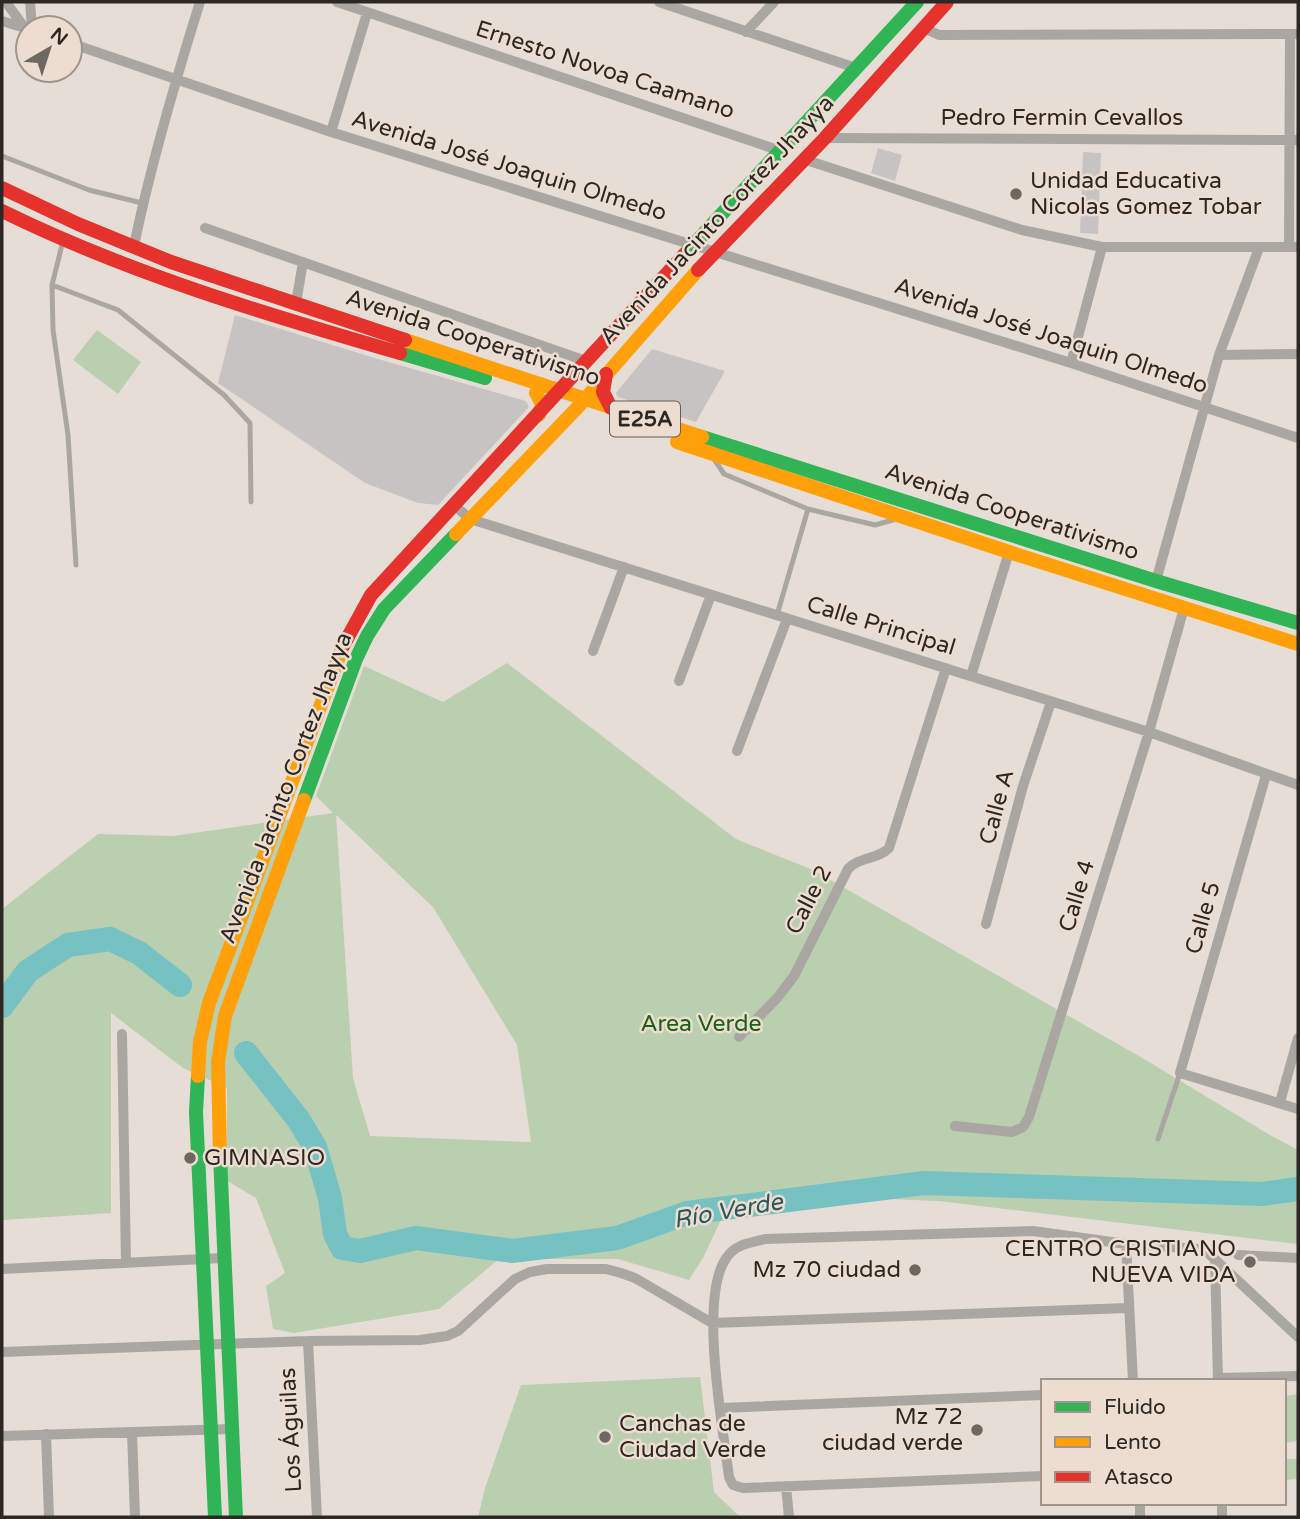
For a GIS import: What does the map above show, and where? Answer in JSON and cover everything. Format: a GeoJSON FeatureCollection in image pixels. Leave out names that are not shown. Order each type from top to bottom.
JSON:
{"type":"FeatureCollection","features":[{"type":"Feature","properties":{"kind":"main road","name":"Avenida Jacinto Cortez Jhayya"},"geometry":{"type":"LineString","coordinates":[[215,1517],[205,1259],[196,1112],[200,1042],[209,1003],[344,643],[371,595],[917,2]]}},
{"type":"Feature","properties":{"kind":"main road","name":"Avenida Jacinto Cortez Jhayya"},"geometry":{"type":"LineString","coordinates":[[236,1517],[223,1258],[218,1062],[225,1016],[356,659],[384,609],[582,403],[714,252],[825,138],[947,2]]}},
{"type":"Feature","properties":{"kind":"main road","name":"Avenida Cooperativismo"},"geometry":{"type":"LineString","coordinates":[[2,188],[78,224],[171,262],[558,394],[710,454],[1298,644]]}},
{"type":"Feature","properties":{"kind":"main road","name":"Avenida Cooperativismo"},"geometry":{"type":"LineString","coordinates":[[2,211],[64,239],[166,279],[300,324],[536,393],[558,394]]}},
{"type":"Feature","properties":{"kind":"main road"},"geometry":{"type":"LineString","coordinates":[[606,374],[601,389],[611,408]]}},
{"type":"Feature","properties":{"kind":"main road"},"geometry":{"type":"LineString","coordinates":[[536,393],[542,404],[539,415]]}},
{"type":"Feature","properties":{"kind":"main road","name":"Avenida Cooperativismo"},"geometry":{"type":"LineString","coordinates":[[582,403],[611,408],[1156,581],[1298,623]]}},
{"type":"Feature","properties":{"kind":"street"},"geometry":{"type":"LineString","coordinates":[[134,246],[142,203],[200,2]]}},
{"type":"Feature","properties":{"kind":"street","name":"Ernesto Novoa Caamano"},"geometry":{"type":"LineString","coordinates":[[337,2],[781,151]]}},
{"type":"Feature","properties":{"kind":"street"},"geometry":{"type":"LineString","coordinates":[[659,2],[856,68]]}},
{"type":"Feature","properties":{"kind":"street"},"geometry":{"type":"LineString","coordinates":[[746,32],[774,2]]}},
{"type":"Feature","properties":{"kind":"street"},"geometry":{"type":"LineString","coordinates":[[331,132],[367,13]]}},
{"type":"Feature","properties":{"kind":"street"},"geometry":{"type":"LineString","coordinates":[[803,159],[1022,230],[1102,247],[1294,247],[1294,34],[939,34],[924,28]]}},
{"type":"Feature","properties":{"kind":"street","name":"Avenida José Joaquin Olmedo"},"geometry":{"type":"LineString","coordinates":[[84,48],[331,132],[1071,363],[1298,438]]}},
{"type":"Feature","properties":{"kind":"street","name":"Pedro Fermin Cevallos"},"geometry":{"type":"LineString","coordinates":[[825,138],[1294,140]]}},
{"type":"Feature","properties":{"kind":"street"},"geometry":{"type":"LineString","coordinates":[[205,228],[586,360]]}},
{"type":"Feature","properties":{"kind":"street"},"geometry":{"type":"LineString","coordinates":[[1071,363],[1102,247]]}},
{"type":"Feature","properties":{"kind":"street"},"geometry":{"type":"LineString","coordinates":[[1156,581],[1219,355],[1259,248]]}},
{"type":"Feature","properties":{"kind":"street"},"geometry":{"type":"LineString","coordinates":[[296,303],[303,262]]}},
{"type":"Feature","properties":{"kind":"street"},"geometry":{"type":"LineString","coordinates":[[1219,355],[1298,354]]}},
{"type":"Feature","properties":{"kind":"street","name":"Calle Principal"},"geometry":{"type":"LineString","coordinates":[[453,504],[470,519],[1149,732],[1298,785]]}},
{"type":"Feature","properties":{"kind":"street"},"geometry":{"type":"LineString","coordinates":[[971,676],[1009,552]]}},
{"type":"Feature","properties":{"kind":"street"},"geometry":{"type":"LineString","coordinates":[[593,651],[624,567]]}},
{"type":"Feature","properties":{"kind":"street"},"geometry":{"type":"LineString","coordinates":[[679,681],[711,595]]}},
{"type":"Feature","properties":{"kind":"street","name":"Calle 4"},"geometry":{"type":"LineString","coordinates":[[955,1126],[1012,1132],[1027,1122],[1149,732],[1184,608]]}},
{"type":"Feature","properties":{"kind":"street"},"geometry":{"type":"LineString","coordinates":[[737,751],[782,617]]}},
{"type":"Feature","properties":{"kind":"street","name":"Calle 2"},"geometry":{"type":"LineString","coordinates":[[739,1037],[778,997],[794,976],[848,869],[858,860],[880,855],[889,848],[946,668]]}},
{"type":"Feature","properties":{"kind":"street","name":"Calle A"},"geometry":{"type":"LineString","coordinates":[[986,924],[1023,786],[1051,702]]}},
{"type":"Feature","properties":{"kind":"street","name":"Calle 5"},"geometry":{"type":"LineString","coordinates":[[1180,1073],[1266,775]]}},
{"type":"Feature","properties":{"kind":"street"},"geometry":{"type":"LineString","coordinates":[[122,1034],[126,1263]]}},
{"type":"Feature","properties":{"kind":"street"},"geometry":{"type":"LineString","coordinates":[[1280,1102],[1298,1038]]}},
{"type":"Feature","properties":{"kind":"street"},"geometry":{"type":"LineString","coordinates":[[1180,1073],[1298,1109]]}},
{"type":"Feature","properties":{"kind":"street"},"geometry":{"type":"LineString","coordinates":[[1041,1476],[743,1488],[733,1485],[729,1477],[712,1323],[718,1273],[727,1257],[740,1245],[765,1239],[1033,1231],[1126,1244],[1203,1250],[1298,1336]]}},
{"type":"Feature","properties":{"kind":"street"},"geometry":{"type":"LineString","coordinates":[[1126,1244],[1133,1379]]}},
{"type":"Feature","properties":{"kind":"street"},"geometry":{"type":"LineString","coordinates":[[1238,1255],[1298,1258]]}},
{"type":"Feature","properties":{"kind":"street"},"geometry":{"type":"LineString","coordinates":[[2,1269],[223,1258]]}},
{"type":"Feature","properties":{"kind":"street"},"geometry":{"type":"LineString","coordinates":[[1215,1260],[1218,1379],[1298,1376]]}},
{"type":"Feature","properties":{"kind":"street"},"geometry":{"type":"LineString","coordinates":[[2,1352],[308,1341],[420,1340],[447,1336],[468,1324],[515,1279],[530,1272],[547,1269],[606,1269],[621,1273],[635,1278],[712,1323],[1128,1308]]}},
{"type":"Feature","properties":{"kind":"street","name":"Los Águilas"},"geometry":{"type":"LineString","coordinates":[[308,1341],[317,1517]]}},
{"type":"Feature","properties":{"kind":"street"},"geometry":{"type":"LineString","coordinates":[[721,1408],[1041,1395]]}},
{"type":"Feature","properties":{"kind":"street"},"geometry":{"type":"LineString","coordinates":[[2,1436],[232,1429]]}},
{"type":"Feature","properties":{"kind":"street"},"geometry":{"type":"LineString","coordinates":[[132,1432],[135,1517]]}},
{"type":"Feature","properties":{"kind":"street"},"geometry":{"type":"LineString","coordinates":[[46,1434],[49,1517]]}},
{"type":"Feature","properties":{"kind":"street"},"geometry":{"type":"LineString","coordinates":[[786,1486],[789,1517]]}},
{"type":"Feature","properties":{"kind":"lane"},"geometry":{"type":"LineString","coordinates":[[2,157],[89,190],[142,203]]}},
{"type":"Feature","properties":{"kind":"lane"},"geometry":{"type":"LineString","coordinates":[[64,239],[52,285],[53,330],[68,435],[76,565]]}},
{"type":"Feature","properties":{"kind":"lane"},"geometry":{"type":"LineString","coordinates":[[52,285],[118,310],[224,395],[250,423],[251,502]]}},
{"type":"Feature","properties":{"kind":"lane"},"geometry":{"type":"LineString","coordinates":[[710,454],[724,474],[808,509],[875,525],[902,516]]}},
{"type":"Feature","properties":{"kind":"lane"},"geometry":{"type":"LineString","coordinates":[[782,617],[808,509]]}},
{"type":"Feature","properties":{"kind":"lane"},"geometry":{"type":"LineString","coordinates":[[1158,1139],[1180,1073]]}},
{"type":"Feature","properties":{"kind":"green space"},"geometry":{"type":"Polygon","coordinates":[[[97,330],[141,362],[118,394],[73,360],[97,330]]]}},
{"type":"Feature","properties":{"kind":"green space","name":"Area Verde"},"geometry":{"type":"Polygon","coordinates":[[[507,663],[736,839],[813,870],[1298,1150],[1298,1244],[938,1201],[812,1196],[727,1207],[703,1258],[689,1280],[618,1259],[499,1259],[439,1309],[294,1333],[273,1329],[266,1286],[285,1273],[256,1198],[227,1181],[227,1088],[183,1068],[111,1013],[111,1213],[2,1220],[2,909],[98,834],[173,836],[333,813],[316,796],[364,666],[443,702],[507,663]],[[336,815],[353,1078],[370,1136],[531,1142],[517,1045],[433,907],[336,815]]]}},
{"type":"Feature","properties":{"kind":"green space","name":"Canchas de Ciudad Verde"},"geometry":{"type":"Polygon","coordinates":[[[700,1377],[714,1492],[740,1517],[478,1517],[485,1488],[521,1385],[700,1377]]]}},
{"type":"Feature","properties":{"kind":"green space"},"geometry":{"type":"Polygon","coordinates":[[[1298,1394],[1298,1441],[1286,1443],[1286,1396],[1298,1394]]]}},
{"type":"Feature","properties":{"kind":"green space"},"geometry":{"type":"Polygon","coordinates":[[[1286,1459],[1298,1459],[1298,1479],[1286,1480],[1286,1459]]]}},
{"type":"Feature","properties":{"kind":"building"},"geometry":{"type":"Polygon","coordinates":[[[878,148],[902,155],[895,181],[871,173],[878,148]]]}},
{"type":"Feature","properties":{"kind":"building"},"geometry":{"type":"Polygon","coordinates":[[[1083,152],[1101,153],[1098,234],[1080,233],[1083,152]]]}},
{"type":"Feature","properties":{"kind":"building"},"geometry":{"type":"Polygon","coordinates":[[[235,315],[526,401],[529,407],[438,505],[418,503],[365,483],[218,383],[235,315]]]}},
{"type":"Feature","properties":{"kind":"building"},"geometry":{"type":"Polygon","coordinates":[[[652,349],[725,371],[696,422],[618,397],[616,393],[652,349]]]}},
{"type":"Feature","properties":{"kind":"waterway","name":"Río Verde"},"geometry":{"type":"LineString","coordinates":[[2,1006],[28,971],[68,945],[110,939],[139,953],[180,985]]}},
{"type":"Feature","properties":{"kind":"waterway","name":"Río Verde"},"geometry":{"type":"LineString","coordinates":[[246,1053],[298,1119],[315,1147],[330,1198],[335,1234],[342,1248],[360,1251],[416,1238],[512,1251],[617,1238],[687,1213],[924,1183],[1262,1194],[1298,1189]]}},
{"type":"Feature","properties":{"kind":"traffic: fast"},"geometry":{"type":"LineString","coordinates":[[684,255],[917,2]]}},
{"type":"Feature","properties":{"kind":"traffic: fast"},"geometry":{"type":"LineString","coordinates":[[400,353],[485,378]]}},
{"type":"Feature","properties":{"kind":"traffic: fast"},"geometry":{"type":"LineString","coordinates":[[702,437],[1156,581],[1298,623]]}},
{"type":"Feature","properties":{"kind":"traffic: fast"},"geometry":{"type":"LineString","coordinates":[[304,800],[367,636],[384,609],[456,534]]}},
{"type":"Feature","properties":{"kind":"traffic: fast"},"geometry":{"type":"LineString","coordinates":[[198,1076],[196,1112],[215,1517]]}},
{"type":"Feature","properties":{"kind":"traffic: fast"},"geometry":{"type":"LineString","coordinates":[[220,1156],[236,1517]]}},
{"type":"Feature","properties":{"kind":"traffic: slow"},"geometry":{"type":"LineString","coordinates":[[456,534],[578,407],[698,270]]}},
{"type":"Feature","properties":{"kind":"traffic: slow"},"geometry":{"type":"LineString","coordinates":[[405,340],[702,437]]}},
{"type":"Feature","properties":{"kind":"traffic: slow"},"geometry":{"type":"LineString","coordinates":[[536,393],[542,404],[539,415]]}},
{"type":"Feature","properties":{"kind":"traffic: slow"},"geometry":{"type":"LineString","coordinates":[[677,442],[1298,644]]}},
{"type":"Feature","properties":{"kind":"traffic: slow"},"geometry":{"type":"LineString","coordinates":[[198,1076],[200,1042],[209,1003],[343,646]]}},
{"type":"Feature","properties":{"kind":"traffic: slow"},"geometry":{"type":"LineString","coordinates":[[220,1156],[218,1062],[225,1016],[304,800]]}},
{"type":"Feature","properties":{"kind":"traffic: jam"},"geometry":{"type":"LineString","coordinates":[[698,270],[825,138],[947,2]]}},
{"type":"Feature","properties":{"kind":"traffic: jam"},"geometry":{"type":"LineString","coordinates":[[2,188],[78,224],[171,262],[405,340]]}},
{"type":"Feature","properties":{"kind":"traffic: jam"},"geometry":{"type":"LineString","coordinates":[[2,211],[98,254],[198,291],[400,353]]}},
{"type":"Feature","properties":{"kind":"traffic: jam"},"geometry":{"type":"LineString","coordinates":[[343,646],[371,595],[684,255]]}},
{"type":"Feature","properties":{"kind":"traffic: jam"},"geometry":{"type":"LineString","coordinates":[[606,374],[603,392],[611,408]]}},
{"type":"Feature","properties":{"kind":"place","name":"Unidad Educativa Nicolas Gomez Tobar"},"geometry":{"type":"Point","coordinates":[1016,194]}},
{"type":"Feature","properties":{"kind":"place","name":"GIMNASIO"},"geometry":{"type":"Point","coordinates":[190,1158]}},
{"type":"Feature","properties":{"kind":"place","name":"CENTRO CRISTIANO NUEVA VIDA"},"geometry":{"type":"Point","coordinates":[1250,1262]}},
{"type":"Feature","properties":{"kind":"place","name":"Mz 70 ciudad"},"geometry":{"type":"Point","coordinates":[915,1270]}},
{"type":"Feature","properties":{"kind":"place","name":"Mz 72 ciudad verde"},"geometry":{"type":"Point","coordinates":[977,1430]}},
{"type":"Feature","properties":{"kind":"place","name":"Canchas de Ciudad Verde"},"geometry":{"type":"Point","coordinates":[605,1437]}}]}
